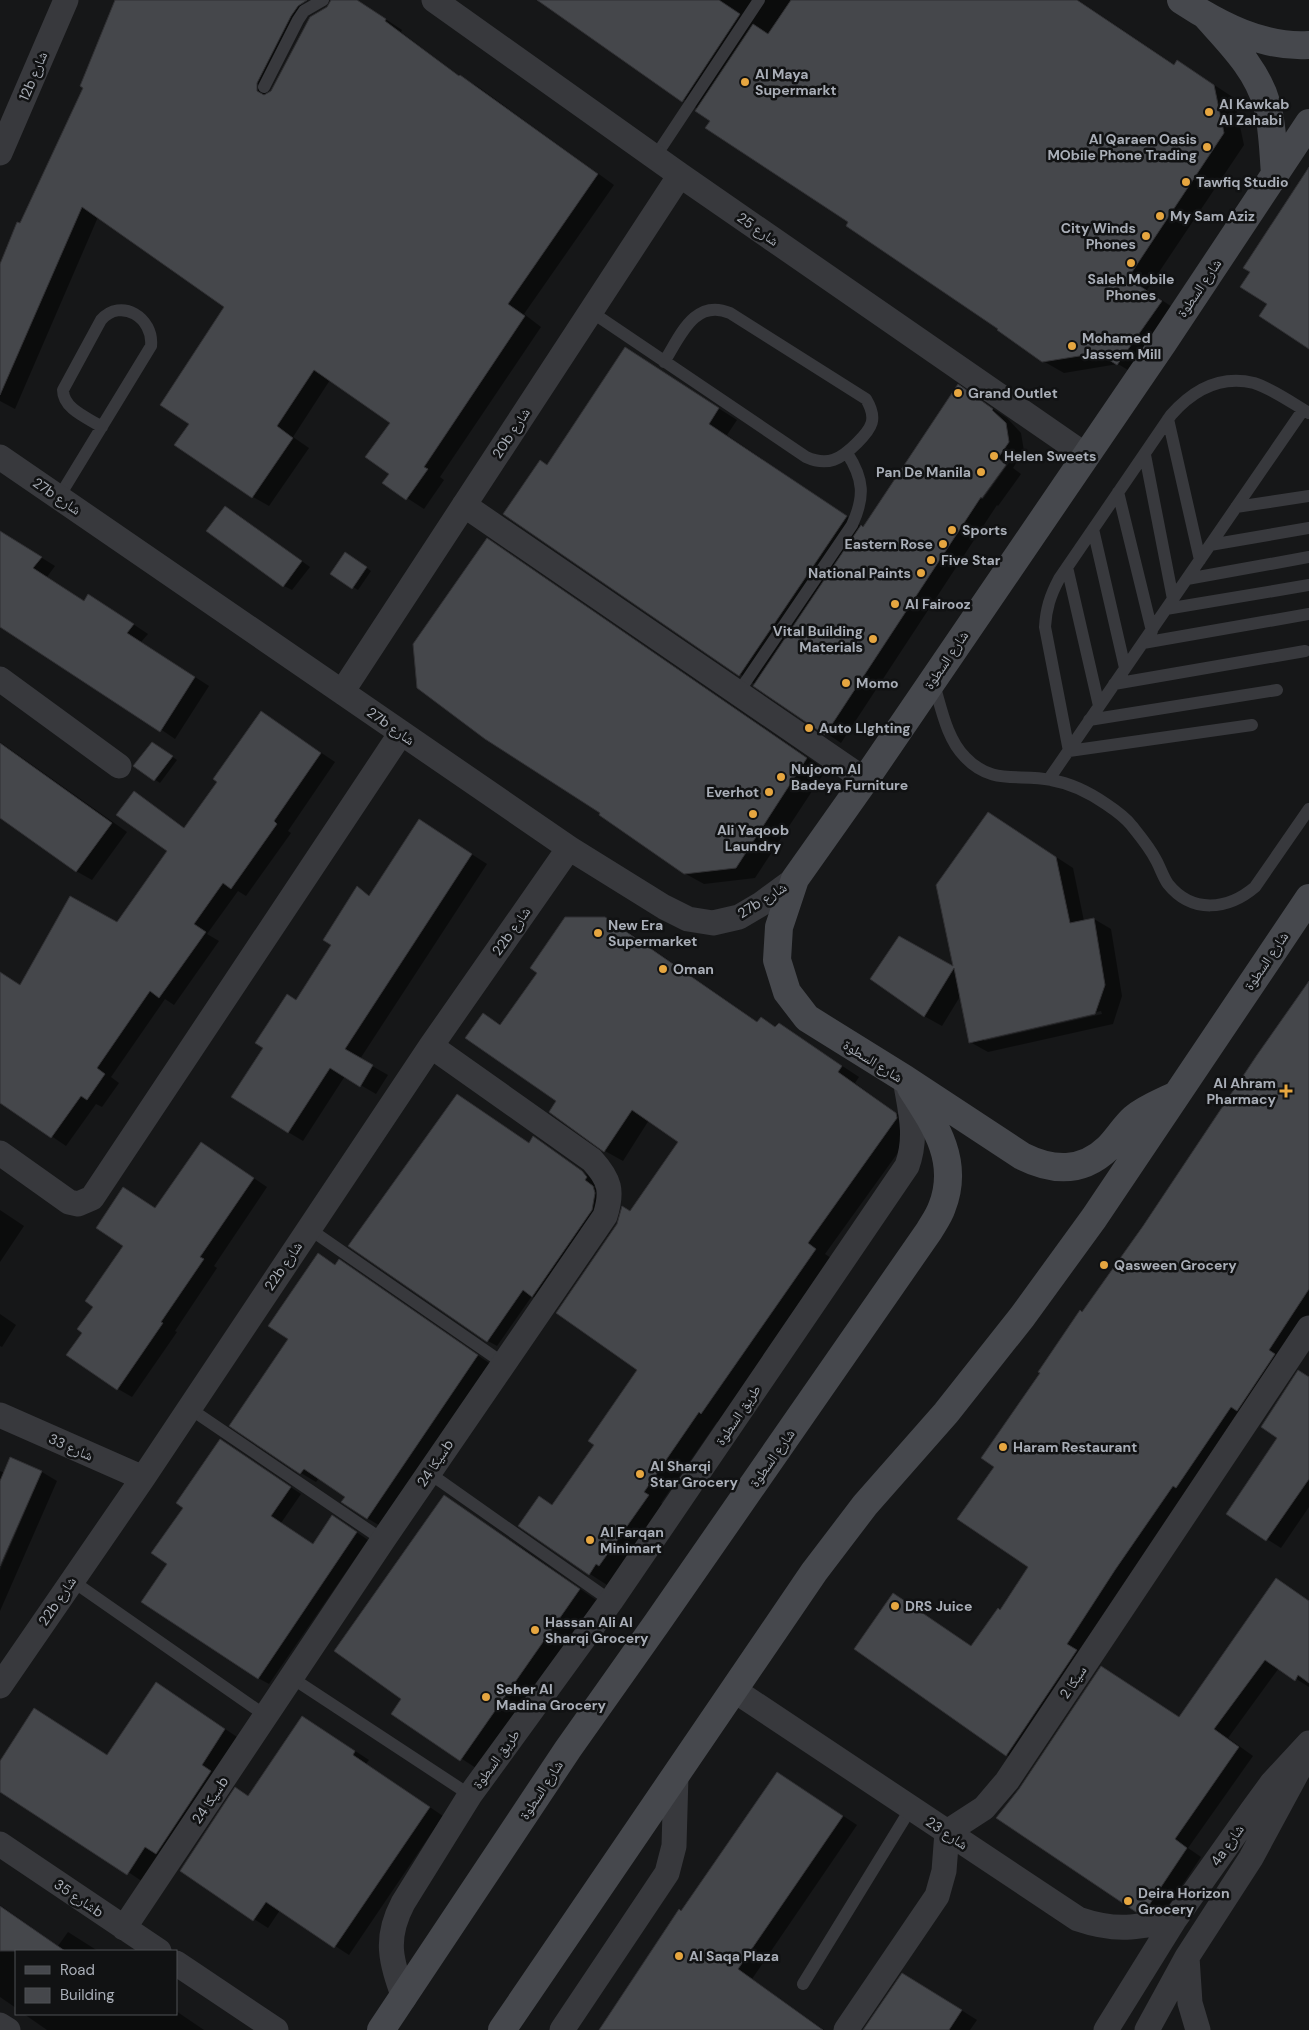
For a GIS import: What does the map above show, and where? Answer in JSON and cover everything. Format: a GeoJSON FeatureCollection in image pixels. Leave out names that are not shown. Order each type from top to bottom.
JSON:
{"type":"FeatureCollection","features":[{"type":"Feature","properties":{"kind":"main road"},"geometry":{"type":"LineString","coordinates":[[1181,0],[1206,16],[1266,42],[1286,45],[1309,45]]}},
{"type":"Feature","properties":{"kind":"main road"},"geometry":{"type":"LineString","coordinates":[[1206,16],[1247,63],[1262,91],[1270,121],[1275,174]]}},
{"type":"Feature","properties":{"kind":"main road","name":"شارع السطوة"},"geometry":{"type":"LineString","coordinates":[[381,2030],[568,1749],[918,1248],[942,1207],[948,1180],[946,1153],[936,1127],[905,1079],[806,1018],[787,992],[777,960],[779,927],[794,880],[865,780],[1163,343],[1309,123]]}},
{"type":"Feature","properties":{"kind":"main road","name":"شارع السطوة"},"geometry":{"type":"LineString","coordinates":[[502,2030],[814,1572],[860,1512],[946,1413],[1022,1317],[1094,1218],[1174,1096],[1309,898]]}},
{"type":"Feature","properties":{"kind":"main road"},"geometry":{"type":"LineString","coordinates":[[905,1079],[1022,1156],[1038,1164],[1056,1167],[1075,1166],[1092,1160],[1107,1148],[1133,1119],[1147,1109],[1174,1096]]}},
{"type":"Feature","properties":{"kind":"street","name":"12b شارع"},"geometry":{"type":"LineString","coordinates":[[0,153],[66,0]]}},
{"type":"Feature","properties":{"kind":"street","name":"شارع 25"},"geometry":{"type":"LineString","coordinates":[[434,0],[655,158],[1085,455]]}},
{"type":"Feature","properties":{"kind":"street","name":"20b شارع"},"geometry":{"type":"LineString","coordinates":[[342,692],[680,175]]}},
{"type":"Feature","properties":{"kind":"street","name":"27b شارع"},"geometry":{"type":"LineString","coordinates":[[0,457],[569,848],[664,907],[688,919],[713,923],[739,917],[794,880]]}},
{"type":"Feature","properties":{"kind":"street"},"geometry":{"type":"LineString","coordinates":[[464,504],[865,780]]}},
{"type":"Feature","properties":{"kind":"street"},"geometry":{"type":"LineString","coordinates":[[0,679],[119,766]]}},
{"type":"Feature","properties":{"kind":"street"},"geometry":{"type":"LineString","coordinates":[[0,1152],[69,1202],[78,1204],[92,1198],[401,733]]}},
{"type":"Feature","properties":{"kind":"street","name":"22b شارع"},"geometry":{"type":"LineString","coordinates":[[0,1686],[71,1580],[143,1478],[431,1046],[569,848]]}},
{"type":"Feature","properties":{"kind":"street","name":"سيكا 24b"},"geometry":{"type":"LineString","coordinates":[[124,1928],[383,1540],[605,1216],[610,1201],[609,1186],[603,1172],[592,1160],[431,1046]]}},
{"type":"Feature","properties":{"kind":"street","name":"طريق السطوة"},"geometry":{"type":"LineString","coordinates":[[404,1998],[392,1964],[391,1941],[397,1915],[470,1795],[611,1601],[907,1166],[912,1153],[914,1138],[905,1079]]}},
{"type":"Feature","properties":{"kind":"street","name":"سيكا 2"},"geometry":{"type":"LineString","coordinates":[[947,1832],[984,1808],[1007,1781],[1309,1328]]}},
{"type":"Feature","properties":{"kind":"street","name":"شارع 33"},"geometry":{"type":"LineString","coordinates":[[0,1415],[143,1478]]}},
{"type":"Feature","properties":{"kind":"street","name":"شارع 23"},"geometry":{"type":"LineString","coordinates":[[734,1690],[1078,1919],[1100,1926],[1123,1929],[1175,1919]]}},
{"type":"Feature","properties":{"kind":"street","name":"4a شارع"},"geometry":{"type":"LineString","coordinates":[[1106,2030],[1175,1919],[1272,1783],[1309,1743]]}},
{"type":"Feature","properties":{"kind":"street","name":"4a شارع"},"geometry":{"type":"LineString","coordinates":[[1147,2030],[1187,1957],[1251,1858],[1309,1751]]}},
{"type":"Feature","properties":{"kind":"street"},"geometry":{"type":"LineString","coordinates":[[562,2030],[667,1874],[674,1846],[676,1775]]}},
{"type":"Feature","properties":{"kind":"street"},"geometry":{"type":"LineString","coordinates":[[846,2030],[938,1896],[944,1871],[947,1832]]}},
{"type":"Feature","properties":{"kind":"street","name":"شارع 35b"},"geometry":{"type":"LineString","coordinates":[[0,1844],[157,1950]]}},
{"type":"Feature","properties":{"kind":"street"},"geometry":{"type":"LineString","coordinates":[[1187,1957],[1190,2003],[1198,2030]]}},
{"type":"Feature","properties":{"kind":"street"},"geometry":{"type":"LineString","coordinates":[[178,1964],[276,2030]]}},
{"type":"Feature","properties":{"kind":"street"},"geometry":{"type":"LineString","coordinates":[[1126,2030],[1132,1990]]}},
{"type":"Feature","properties":{"kind":"street"},"geometry":{"type":"LineString","coordinates":[[0,2025],[8,2030]]}},
{"type":"Feature","properties":{"kind":"lane"},"geometry":{"type":"LineString","coordinates":[[264,87],[304,11],[323,0]]}},
{"type":"Feature","properties":{"kind":"lane"},"geometry":{"type":"LineString","coordinates":[[655,158],[759,0]]}},
{"type":"Feature","properties":{"kind":"lane"},"geometry":{"type":"LineString","coordinates":[[590,311],[664,362],[806,457],[816,462],[838,459],[847,453],[871,427],[873,418],[871,408],[866,399],[720,309],[709,309],[699,313],[691,321],[664,362]]}},
{"type":"Feature","properties":{"kind":"lane"},"geometry":{"type":"LineString","coordinates":[[59,497],[102,427],[151,346],[152,336],[150,328],[144,321],[122,310],[106,314],[101,320],[63,390],[63,396],[70,406],[102,427]]}},
{"type":"Feature","properties":{"kind":"lane"},"geometry":{"type":"LineString","coordinates":[[1050,779],[1236,507],[1306,412],[1272,391],[1255,384],[1236,381],[1217,383],[1199,390],[1184,400],[1168,419],[1050,594],[1046,610],[1046,627],[1069,751]]}},
{"type":"Feature","properties":{"kind":"lane"},"geometry":{"type":"LineString","coordinates":[[1168,419],[1200,560]]}},
{"type":"Feature","properties":{"kind":"lane"},"geometry":{"type":"LineString","coordinates":[[738,693],[852,525],[861,496],[860,480],[855,466],[847,453]]}},
{"type":"Feature","properties":{"kind":"lane"},"geometry":{"type":"LineString","coordinates":[[1145,455],[1170,604]]}},
{"type":"Feature","properties":{"kind":"lane"},"geometry":{"type":"LineString","coordinates":[[1118,492],[1152,631]]}},
{"type":"Feature","properties":{"kind":"lane"},"geometry":{"type":"LineString","coordinates":[[1236,507],[1309,496]]}},
{"type":"Feature","properties":{"kind":"lane"},"geometry":{"type":"LineString","coordinates":[[1210,545],[1309,528]]}},
{"type":"Feature","properties":{"kind":"lane"},"geometry":{"type":"LineString","coordinates":[[1093,529],[1125,668]]}},
{"type":"Feature","properties":{"kind":"lane"},"geometry":{"type":"LineString","coordinates":[[1187,579],[1309,557]]}},
{"type":"Feature","properties":{"kind":"lane"},"geometry":{"type":"LineString","coordinates":[[1067,567],[1099,706]]}},
{"type":"Feature","properties":{"kind":"lane"},"geometry":{"type":"LineString","coordinates":[[1170,604],[1309,585]]}},
{"type":"Feature","properties":{"kind":"lane"},"geometry":{"type":"LineString","coordinates":[[1143,643],[1309,614]]}},
{"type":"Feature","properties":{"kind":"lane"},"geometry":{"type":"LineString","coordinates":[[1114,684],[1305,651]]}},
{"type":"Feature","properties":{"kind":"lane"},"geometry":{"type":"LineString","coordinates":[[933,680],[949,732],[965,758],[977,768],[991,774],[1007,778],[1050,779],[1071,786],[1105,803],[1131,824],[1156,858],[1167,883],[1183,897],[1202,905],[1217,906],[1231,903],[1255,887],[1309,809]]}},
{"type":"Feature","properties":{"kind":"lane"},"geometry":{"type":"LineString","coordinates":[[1089,720],[1276,690]]}},
{"type":"Feature","properties":{"kind":"lane"},"geometry":{"type":"LineString","coordinates":[[1069,751],[1252,724]]}},
{"type":"Feature","properties":{"kind":"lane"},"geometry":{"type":"LineString","coordinates":[[308,1228],[503,1363]]}},
{"type":"Feature","properties":{"kind":"lane"},"geometry":{"type":"LineString","coordinates":[[189,1408],[383,1540]]}},
{"type":"Feature","properties":{"kind":"lane"},"geometry":{"type":"LineString","coordinates":[[429,1473],[611,1601]]}},
{"type":"Feature","properties":{"kind":"lane"},"geometry":{"type":"LineString","coordinates":[[71,1580],[266,1716]]}},
{"type":"Feature","properties":{"kind":"lane"},"geometry":{"type":"LineString","coordinates":[[292,1678],[470,1795]]}},
{"type":"Feature","properties":{"kind":"lane"},"geometry":{"type":"LineString","coordinates":[[803,1984],[911,1808]]}},
{"type":"Feature","properties":{"kind":"building"},"geometry":{"type":"Polygon","coordinates":[[[115,0],[307,0],[298,6],[291,16],[257,83],[257,91],[264,95],[271,91],[310,17],[327,7],[331,0],[357,0],[386,19],[385,21],[459,76],[598,174],[508,304],[525,316],[424,467],[428,469],[406,500],[382,483],[389,474],[365,457],[390,423],[314,370],[277,426],[293,438],[252,498],[174,445],[189,424],[160,405],[224,307],[82,207],[0,395],[0,264],[17,222],[20,223],[83,88],[80,86],[115,0]]]}},
{"type":"Feature","properties":{"kind":"building"},"geometry":{"type":"Polygon","coordinates":[[[537,0],[719,0],[740,14],[682,102],[537,0]]]}},
{"type":"Feature","properties":{"kind":"building"},"geometry":{"type":"Polygon","coordinates":[[[791,0],[1077,0],[1174,65],[1177,60],[1214,85],[1224,133],[1128,278],[1162,301],[1117,365],[1098,353],[1042,362],[998,329],[846,226],[848,222],[705,128],[710,121],[695,111],[753,24],[768,34],[791,0]]]}},
{"type":"Feature","properties":{"kind":"building"},"geometry":{"type":"Polygon","coordinates":[[[1309,167],[1309,349],[1259,316],[1267,304],[1240,287],[1250,272],[1243,268],[1309,167]]]}},
{"type":"Feature","properties":{"kind":"building"},"geometry":{"type":"Polygon","coordinates":[[[625,347],[719,408],[709,424],[847,516],[739,676],[503,514],[540,460],[547,465],[625,347]]]}},
{"type":"Feature","properties":{"kind":"building"},"geometry":{"type":"Polygon","coordinates":[[[958,384],[993,409],[1006,423],[1009,442],[998,458],[1006,465],[981,497],[825,735],[753,686],[861,525],[863,527],[958,384]]]}},
{"type":"Feature","properties":{"kind":"building"},"geometry":{"type":"Polygon","coordinates":[[[225,506],[302,561],[283,587],[206,531],[225,506]]]}},
{"type":"Feature","properties":{"kind":"building"},"geometry":{"type":"Polygon","coordinates":[[[0,531],[42,557],[33,568],[84,601],[88,594],[134,624],[127,633],[195,677],[160,732],[0,627],[0,531]]]}},
{"type":"Feature","properties":{"kind":"building"},"geometry":{"type":"Polygon","coordinates":[[[487,538],[807,758],[736,868],[684,874],[599,815],[600,813],[485,739],[417,688],[413,644],[487,538]]]}},
{"type":"Feature","properties":{"kind":"building"},"geometry":{"type":"Polygon","coordinates":[[[345,552],[367,567],[352,589],[330,574],[345,552]]]}},
{"type":"Feature","properties":{"kind":"building"},"geometry":{"type":"Polygon","coordinates":[[[261,711],[321,753],[274,821],[277,824],[231,889],[223,883],[194,924],[206,932],[159,998],[150,991],[97,1068],[105,1074],[87,1100],[81,1096],[51,1138],[0,1103],[0,972],[20,985],[70,896],[117,922],[167,851],[116,815],[134,791],[184,828],[217,782],[213,779],[261,711]]]}},
{"type":"Feature","properties":{"kind":"building"},"geometry":{"type":"Polygon","coordinates":[[[152,742],[173,756],[154,781],[133,766],[152,742]]]}},
{"type":"Feature","properties":{"kind":"building"},"geometry":{"type":"Polygon","coordinates":[[[0,743],[112,823],[76,872],[0,818],[0,743]]]}},
{"type":"Feature","properties":{"kind":"building"},"geometry":{"type":"Polygon","coordinates":[[[988,812],[1056,857],[1070,923],[1094,918],[1105,985],[1095,1014],[969,1043],[954,968],[924,1017],[870,979],[899,936],[953,966],[936,885],[988,812]]]}},
{"type":"Feature","properties":{"kind":"building"},"geometry":{"type":"Polygon","coordinates":[[[419,819],[472,854],[345,1049],[373,1065],[360,1087],[330,1068],[288,1133],[231,1097],[263,1048],[255,1043],[287,994],[296,1000],[331,945],[323,940],[357,886],[369,896],[419,819]]]}},
{"type":"Feature","properties":{"kind":"building"},"geometry":{"type":"Polygon","coordinates":[[[565,917],[605,917],[757,1022],[761,1017],[775,1027],[779,1023],[842,1066],[838,1072],[896,1113],[897,1118],[808,1243],[816,1249],[644,1492],[649,1495],[599,1566],[596,1564],[589,1575],[518,1526],[539,1496],[552,1505],[594,1445],[588,1441],[637,1370],[556,1313],[617,1224],[622,1206],[630,1211],[678,1142],[632,1110],[604,1152],[549,1112],[556,1101],[465,1038],[483,1013],[500,1025],[537,973],[530,968],[565,917]]]}},
{"type":"Feature","properties":{"kind":"building"},"geometry":{"type":"Polygon","coordinates":[[[1309,981],[1309,1289],[1269,1350],[1275,1354],[1237,1411],[1231,1407],[1176,1488],[1173,1486],[1115,1570],[1067,1644],[1077,1650],[1006,1756],[854,1649],[893,1593],[971,1646],[998,1608],[1000,1610],[1028,1567],[957,1519],[994,1467],[981,1458],[1040,1373],[1038,1372],[1080,1310],[1082,1312],[1143,1226],[1257,1055],[1309,981]]]}},
{"type":"Feature","properties":{"kind":"building"},"geometry":{"type":"Polygon","coordinates":[[[457,1094],[529,1143],[533,1136],[582,1171],[587,1177],[585,1180],[593,1186],[595,1193],[592,1210],[532,1297],[523,1290],[487,1342],[348,1246],[457,1094]]]}},
{"type":"Feature","properties":{"kind":"building"},"geometry":{"type":"Polygon","coordinates":[[[201,1142],[254,1178],[200,1257],[204,1259],[117,1390],[66,1355],[82,1333],[77,1329],[93,1307],[85,1301],[123,1246],[96,1228],[123,1187],[155,1208],[201,1142]]]}},
{"type":"Feature","properties":{"kind":"building"},"geometry":{"type":"Polygon","coordinates":[[[318,1253],[335,1265],[339,1259],[478,1355],[367,1519],[341,1502],[345,1497],[304,1469],[300,1474],[229,1426],[288,1339],[268,1326],[318,1253]]]}},
{"type":"Feature","properties":{"kind":"building"},"geometry":{"type":"Polygon","coordinates":[[[1298,1370],[1309,1377],[1309,1479],[1266,1541],[1226,1514],[1277,1438],[1261,1427],[1298,1370]]]}},
{"type":"Feature","properties":{"kind":"building"},"geometry":{"type":"Polygon","coordinates":[[[220,1439],[291,1487],[271,1516],[313,1544],[332,1515],[357,1532],[258,1679],[141,1602],[167,1564],[151,1553],[183,1508],[176,1503],[220,1439]]]}},
{"type":"Feature","properties":{"kind":"building"},"geometry":{"type":"Polygon","coordinates":[[[10,1457],[42,1471],[0,1566],[0,1481],[10,1457]]]}},
{"type":"Feature","properties":{"kind":"building"},"geometry":{"type":"Polygon","coordinates":[[[444,1495],[580,1589],[460,1761],[391,1714],[401,1699],[334,1651],[444,1495]]]}},
{"type":"Feature","properties":{"kind":"building"},"geometry":{"type":"Polygon","coordinates":[[[1276,1578],[1309,1601],[1309,1683],[1298,1675],[1295,1681],[1265,1660],[1214,1729],[1239,1747],[1175,1839],[1187,1848],[1145,1911],[1136,1912],[996,1818],[1019,1789],[1101,1666],[1179,1717],[1276,1578]]]}},
{"type":"Feature","properties":{"kind":"building"},"geometry":{"type":"Polygon","coordinates":[[[156,1682],[225,1729],[202,1765],[211,1771],[156,1854],[145,1847],[127,1875],[0,1792],[0,1761],[34,1708],[107,1755],[156,1682]]]}},
{"type":"Feature","properties":{"kind":"building"},"geometry":{"type":"Polygon","coordinates":[[[302,1716],[355,1751],[353,1755],[430,1807],[334,1948],[266,1902],[253,1921],[180,1871],[235,1787],[248,1796],[302,1716]]]}},
{"type":"Feature","properties":{"kind":"building"},"geometry":{"type":"Polygon","coordinates":[[[777,1772],[843,1816],[738,1969],[823,2030],[599,2030],[679,1909],[681,1911],[777,1772]]]}},
{"type":"Feature","properties":{"kind":"building"},"geometry":{"type":"Polygon","coordinates":[[[0,1906],[64,1950],[15,1950],[0,1951],[0,1906]]]}},
{"type":"Feature","properties":{"kind":"building"},"geometry":{"type":"Polygon","coordinates":[[[902,1973],[962,2010],[949,2030],[863,2030],[902,1973]]]}},
{"type":"Feature","properties":{"kind":"place","name":"Al Maya Supermarkt"},"geometry":{"type":"Point","coordinates":[745,82]}},
{"type":"Feature","properties":{"kind":"place","name":"Al Kawkab Al Zahabi"},"geometry":{"type":"Point","coordinates":[1209,112]}},
{"type":"Feature","properties":{"kind":"place","name":"Al Qaraen Oasis MObile Phone Trading"},"geometry":{"type":"Point","coordinates":[1207,147]}},
{"type":"Feature","properties":{"kind":"place","name":"Tawfiq Studio"},"geometry":{"type":"Point","coordinates":[1186,182]}},
{"type":"Feature","properties":{"kind":"place","name":"My Sam Aziz"},"geometry":{"type":"Point","coordinates":[1160,216]}},
{"type":"Feature","properties":{"kind":"place","name":"City Winds Phones"},"geometry":{"type":"Point","coordinates":[1146,236]}},
{"type":"Feature","properties":{"kind":"place","name":"Saleh Mobile Phones"},"geometry":{"type":"Point","coordinates":[1131,263]}},
{"type":"Feature","properties":{"kind":"place","name":"Mohamed Jassem Mill"},"geometry":{"type":"Point","coordinates":[1072,346]}},
{"type":"Feature","properties":{"kind":"place","name":"Grand Outlet"},"geometry":{"type":"Point","coordinates":[958,393]}},
{"type":"Feature","properties":{"kind":"place","name":"Helen Sweets"},"geometry":{"type":"Point","coordinates":[994,456]}},
{"type":"Feature","properties":{"kind":"place","name":"Pan De Manila"},"geometry":{"type":"Point","coordinates":[981,472]}},
{"type":"Feature","properties":{"kind":"place","name":"Sports"},"geometry":{"type":"Point","coordinates":[952,530]}},
{"type":"Feature","properties":{"kind":"place","name":"Eastern Rose"},"geometry":{"type":"Point","coordinates":[943,544]}},
{"type":"Feature","properties":{"kind":"place","name":"Five Star"},"geometry":{"type":"Point","coordinates":[931,560]}},
{"type":"Feature","properties":{"kind":"place","name":"National Paints"},"geometry":{"type":"Point","coordinates":[921,573]}},
{"type":"Feature","properties":{"kind":"place","name":"Al Fairooz"},"geometry":{"type":"Point","coordinates":[895,604]}},
{"type":"Feature","properties":{"kind":"place","name":"Vital Building Materials"},"geometry":{"type":"Point","coordinates":[873,639]}},
{"type":"Feature","properties":{"kind":"place","name":"Momo"},"geometry":{"type":"Point","coordinates":[846,683]}},
{"type":"Feature","properties":{"kind":"place","name":"Auto LIghting"},"geometry":{"type":"Point","coordinates":[809,728]}},
{"type":"Feature","properties":{"kind":"place","name":"Nujoom Al Badeya Furniture"},"geometry":{"type":"Point","coordinates":[781,777]}},
{"type":"Feature","properties":{"kind":"place","name":"Everhot"},"geometry":{"type":"Point","coordinates":[769,792]}},
{"type":"Feature","properties":{"kind":"place","name":"Ali Yaqoob Laundry"},"geometry":{"type":"Point","coordinates":[753,814]}},
{"type":"Feature","properties":{"kind":"place","name":"New Era Supermarket"},"geometry":{"type":"Point","coordinates":[598,933]}},
{"type":"Feature","properties":{"kind":"place","name":"Oman"},"geometry":{"type":"Point","coordinates":[663,969]}},
{"type":"Feature","properties":{"kind":"place","name":"Al Ahram Pharmacy"},"geometry":{"type":"Point","coordinates":[1286,1091]}},
{"type":"Feature","properties":{"kind":"place","name":"Qasween Grocery"},"geometry":{"type":"Point","coordinates":[1104,1265]}},
{"type":"Feature","properties":{"kind":"place","name":"Haram Restaurant"},"geometry":{"type":"Point","coordinates":[1003,1447]}},
{"type":"Feature","properties":{"kind":"place","name":"Al Sharqi Star Grocery"},"geometry":{"type":"Point","coordinates":[640,1474]}},
{"type":"Feature","properties":{"kind":"place","name":"Al Farqan Minimart"},"geometry":{"type":"Point","coordinates":[590,1540]}},
{"type":"Feature","properties":{"kind":"place","name":"DRS Juice"},"geometry":{"type":"Point","coordinates":[895,1606]}},
{"type":"Feature","properties":{"kind":"place","name":"Hassan Ali Al Sharqi Grocery"},"geometry":{"type":"Point","coordinates":[535,1630]}},
{"type":"Feature","properties":{"kind":"place","name":"Seher Al Madina Grocery"},"geometry":{"type":"Point","coordinates":[486,1697]}},
{"type":"Feature","properties":{"kind":"place","name":"Deira Horizon Grocery"},"geometry":{"type":"Point","coordinates":[1128,1901]}},
{"type":"Feature","properties":{"kind":"place","name":"Al Saqa Plaza"},"geometry":{"type":"Point","coordinates":[679,1956]}}]}
